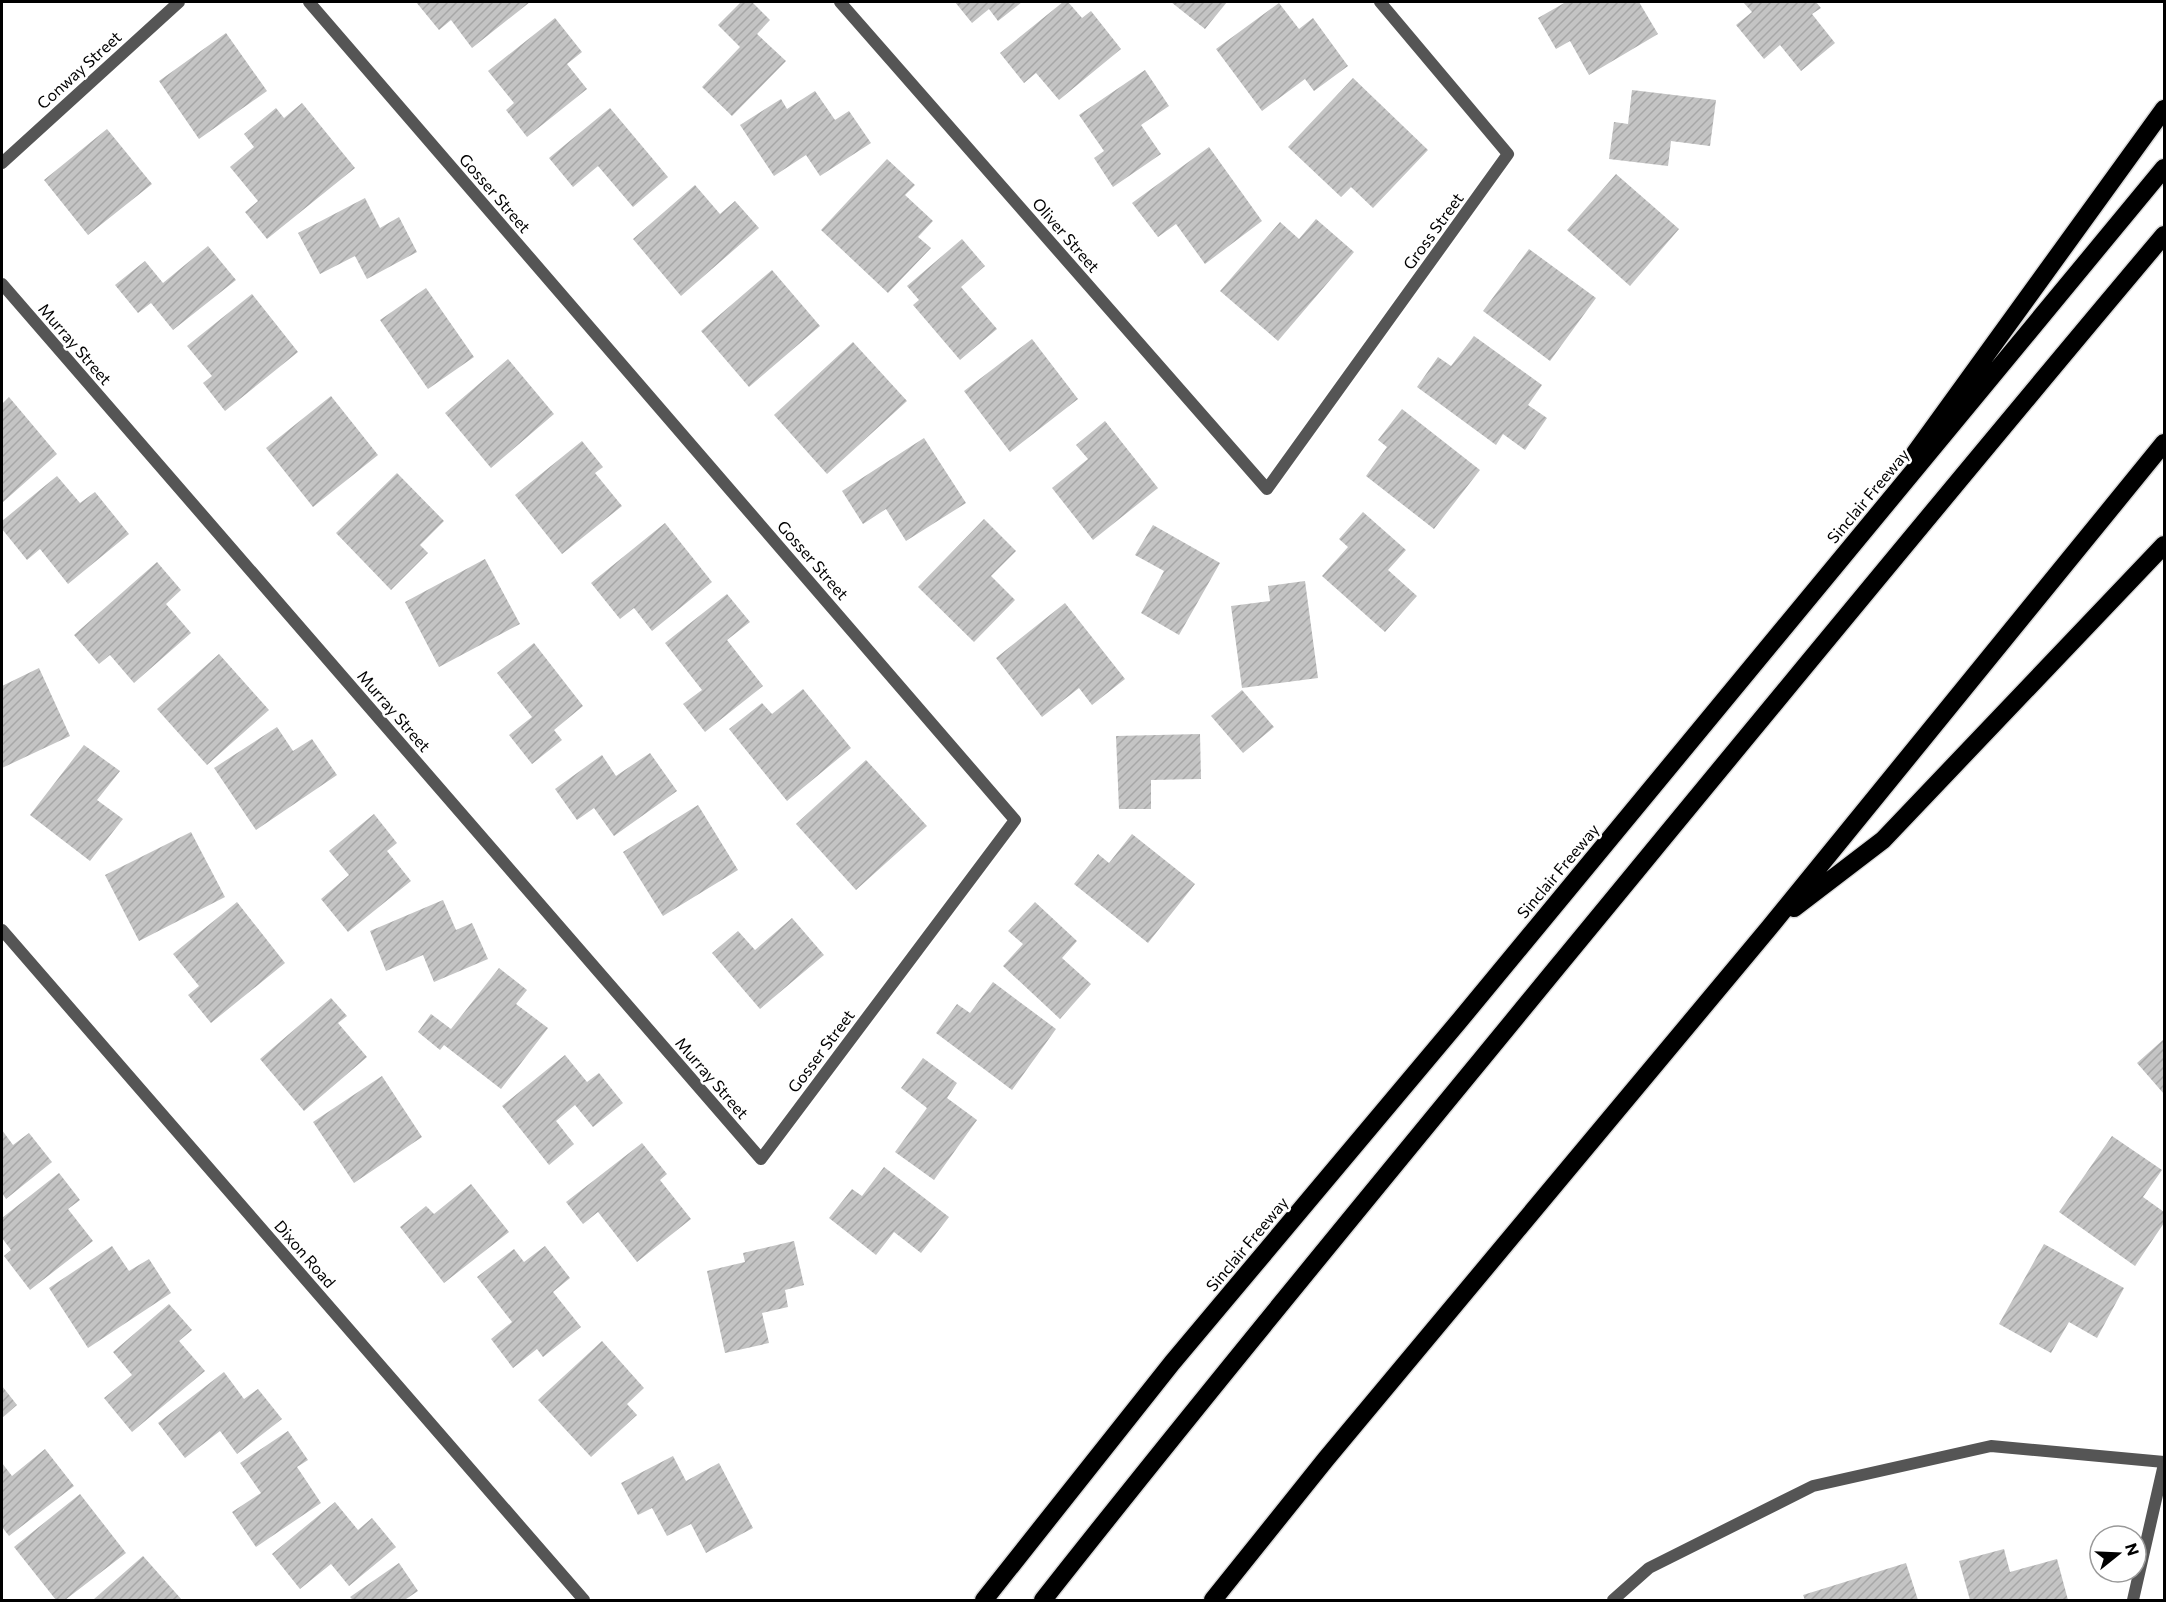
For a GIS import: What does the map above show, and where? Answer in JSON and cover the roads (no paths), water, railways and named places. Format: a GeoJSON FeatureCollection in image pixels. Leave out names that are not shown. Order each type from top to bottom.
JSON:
{"type":"FeatureCollection","features":[{"type":"Feature","properties":{"kind":"highway"},"geometry":{"type":"LineString","coordinates":[[1811,595],[2164,109]]}},
{"type":"Feature","properties":{"kind":"highway","name":"Sinclair Freeway"},"geometry":{"type":"LineString","coordinates":[[984,1600],[1179,1354],[2164,168]]}},
{"type":"Feature","properties":{"kind":"highway"},"geometry":{"type":"LineString","coordinates":[[1043,1600],[1153,1461],[1698,794],[2164,235]]}},
{"type":"Feature","properties":{"kind":"highway"},"geometry":{"type":"LineString","coordinates":[[1213,1600],[1326,1459],[1769,928],[2164,443]]}},
{"type":"Feature","properties":{"kind":"highway"},"geometry":{"type":"LineString","coordinates":[[1769,928],[1883,840],[2164,545]]}},
{"type":"Feature","properties":{"kind":"street","name":"Conway Street"},"geometry":{"type":"LineString","coordinates":[[2,163],[179,2]]}},
{"type":"Feature","properties":{"kind":"street","name":"Gosser Street"},"geometry":{"type":"LineString","coordinates":[[309,2],[1015,820],[761,1159]]}},
{"type":"Feature","properties":{"kind":"street","name":"Oliver Street"},"geometry":{"type":"LineString","coordinates":[[840,2],[1267,489]]}},
{"type":"Feature","properties":{"kind":"street","name":"Gross Street"},"geometry":{"type":"LineString","coordinates":[[1267,489],[1508,154],[1380,2]]}},
{"type":"Feature","properties":{"kind":"street","name":"Murray Street"},"geometry":{"type":"LineString","coordinates":[[2,284],[761,1159]]}},
{"type":"Feature","properties":{"kind":"street","name":"Dixon Road"},"geometry":{"type":"LineString","coordinates":[[2,930],[584,1600]]}},
{"type":"Feature","properties":{"kind":"street"},"geometry":{"type":"LineString","coordinates":[[1613,1600],[1649,1568],[1813,1486],[1991,1446],[2164,1463],[2133,1600]]}}]}
